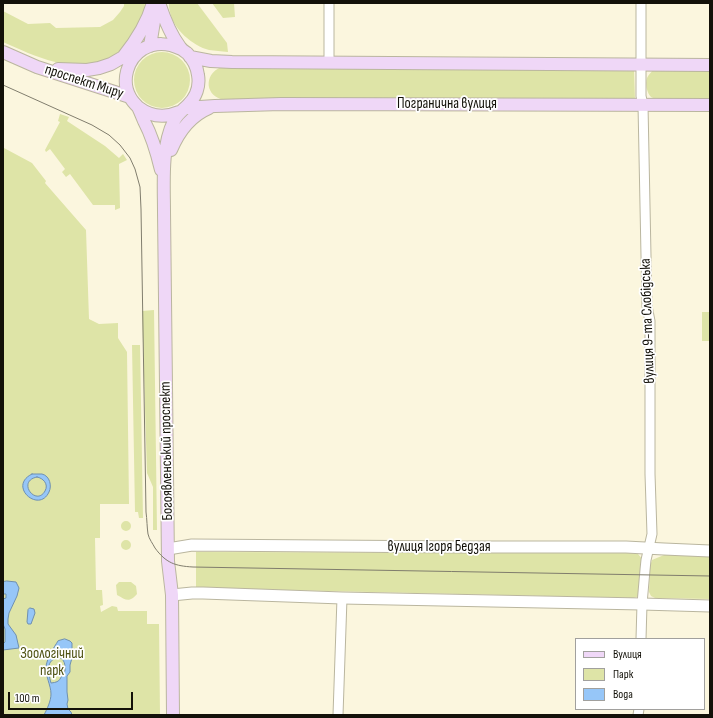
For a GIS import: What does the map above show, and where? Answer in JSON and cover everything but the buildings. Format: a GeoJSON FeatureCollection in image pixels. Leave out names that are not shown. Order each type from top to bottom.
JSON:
{"type":"FeatureCollection","features":[{"type":"Feature","properties":{"kind":"main road"},"geometry":{"type":"LineString","coordinates":[[155,3],[154,24],[150,46],[156,44],[169,44],[181,49]]}},
{"type":"Feature","properties":{"kind":"main road"},"geometry":{"type":"LineString","coordinates":[[123,57],[140,33],[155,3]]}},
{"type":"Feature","properties":{"kind":"main road","name":"Богоявленський проспект"},"geometry":{"type":"LineString","coordinates":[[160,3],[166,22],[181,49],[190,57],[196,68],[198,81],[198,87],[193,99],[174,120],[170,129],[164,163],[168,561],[172,595],[173,715]]}},
{"type":"Feature","properties":{"kind":"main road","name":"Богоявленський проспект"},"geometry":{"type":"LineString","coordinates":[[150,46],[139,52],[131,61],[126,73],[126,86],[130,97],[138,107],[150,133],[164,181]]}},
{"type":"Feature","properties":{"kind":"main road","name":"проспект Миру"},"geometry":{"type":"LineString","coordinates":[[3,52],[37,67],[130,97]]}},
{"type":"Feature","properties":{"kind":"main road","name":"проспект Миру"},"geometry":{"type":"LineString","coordinates":[[37,67],[86,70],[111,64],[123,57],[139,52]]}},
{"type":"Feature","properties":{"kind":"main road"},"geometry":{"type":"LineString","coordinates":[[190,57],[211,61],[232,62],[710,64]]}},
{"type":"Feature","properties":{"kind":"main road","name":"Погранична вулиця"},"geometry":{"type":"LineString","coordinates":[[182,110],[215,106],[281,104],[710,105]]}},
{"type":"Feature","properties":{"kind":"main road"},"geometry":{"type":"LineString","coordinates":[[164,181],[167,162],[171,150],[183,127],[203,110],[215,106]]}},
{"type":"Feature","properties":{"kind":"main road"},"geometry":{"type":"LineString","coordinates":[[138,107],[155,116],[167,116],[182,110]]}},
{"type":"Feature","properties":{"kind":"street"},"geometry":{"type":"LineString","coordinates":[[329,3],[329,62]]}},
{"type":"Feature","properties":{"kind":"street","name":"вулиця 9-та Слобідська"},"geometry":{"type":"LineString","coordinates":[[641,3],[641,96],[643,105],[647,306],[650,321],[650,474],[652,534],[646,560],[641,638]]}},
{"type":"Feature","properties":{"kind":"street","name":"вулиця Ігоря Бедзая"},"geometry":{"type":"LineString","coordinates":[[168,549],[192,545],[626,547],[648,549],[710,550]]}},
{"type":"Feature","properties":{"kind":"street"},"geometry":{"type":"LineString","coordinates":[[172,595],[203,593],[342,598],[710,606]]}},
{"type":"Feature","properties":{"kind":"street"},"geometry":{"type":"LineString","coordinates":[[338,715],[342,598]]}},
{"type":"Feature","properties":{"kind":"green space"},"geometry":{"type":"Polygon","coordinates":[[[124,3],[145,3],[141,21],[122,49],[110,58],[98,63],[71,65],[57,62],[28,53],[3,42],[3,11],[28,24],[50,23],[56,28],[100,27],[113,20],[124,6],[124,3]]]}},
{"type":"Feature","properties":{"kind":"green space"},"geometry":{"type":"Polygon","coordinates":[[[169,3],[197,3],[227,43],[228,52],[209,50],[190,41],[175,25],[169,3]]]}},
{"type":"Feature","properties":{"kind":"green space"},"geometry":{"type":"Polygon","coordinates":[[[212,3],[234,3],[235,17],[223,18],[212,3]]]}},
{"type":"Feature","properties":{"kind":"green space"},"geometry":{"type":"Polygon","coordinates":[[[157,52],[167,52],[182,60],[188,69],[190,80],[188,91],[182,100],[167,108],[157,108],[146,103],[139,96],[134,85],[134,75],[139,64],[146,57],[157,52]]]}},
{"type":"Feature","properties":{"kind":"green space"},"geometry":{"type":"Polygon","coordinates":[[[221,67],[634,69],[635,100],[225,100],[213,95],[209,85],[211,75],[221,67]]]}},
{"type":"Feature","properties":{"kind":"green space"},"geometry":{"type":"Polygon","coordinates":[[[710,69],[710,100],[657,100],[651,97],[647,91],[647,78],[653,70],[710,69]]]}},
{"type":"Feature","properties":{"kind":"green space"},"geometry":{"type":"Polygon","coordinates":[[[60,114],[69,117],[67,121],[105,146],[119,158],[123,154],[127,160],[119,164],[120,208],[115,210],[115,205],[93,205],[70,174],[66,177],[62,172],[65,169],[50,149],[46,152],[45,150],[60,122],[58,121],[60,114]]]}},
{"type":"Feature","properties":{"kind":"green space","name":"Зоологічний парк"},"geometry":{"type":"Polygon","coordinates":[[[4,148],[32,163],[46,181],[45,183],[86,230],[89,319],[99,324],[118,323],[118,338],[127,352],[129,504],[100,504],[100,538],[95,538],[96,590],[102,590],[103,605],[100,606],[101,612],[112,606],[117,607],[118,611],[147,611],[147,624],[159,624],[160,715],[3,715],[4,148]]]}},
{"type":"Feature","properties":{"kind":"green space"},"geometry":{"type":"Polygon","coordinates":[[[154,310],[157,530],[153,530],[153,487],[147,473],[142,311],[154,310]]]}},
{"type":"Feature","properties":{"kind":"green space"},"geometry":{"type":"Polygon","coordinates":[[[702,312],[710,312],[710,341],[702,341],[702,312]]]}},
{"type":"Feature","properties":{"kind":"green space"},"geometry":{"type":"Polygon","coordinates":[[[132,345],[140,345],[143,518],[139,518],[138,512],[135,512],[132,345]]]}},
{"type":"Feature","properties":{"kind":"green space"},"geometry":{"type":"Polygon","coordinates":[[[124,521],[128,521],[130,522],[130,530],[124,531],[121,528],[121,524],[124,521]]]}},
{"type":"Feature","properties":{"kind":"green space"},"geometry":{"type":"Polygon","coordinates":[[[124,540],[128,540],[130,541],[130,549],[124,550],[121,547],[121,543],[124,540]]]}},
{"type":"Feature","properties":{"kind":"green space"},"geometry":{"type":"Polygon","coordinates":[[[196,552],[632,553],[638,554],[644,561],[640,596],[633,598],[196,588],[196,552]]]}},
{"type":"Feature","properties":{"kind":"green space"},"geometry":{"type":"Polygon","coordinates":[[[664,555],[710,555],[710,599],[655,598],[651,596],[649,592],[650,566],[652,560],[664,555]]]}},
{"type":"Feature","properties":{"kind":"green space"},"geometry":{"type":"Polygon","coordinates":[[[119,582],[131,582],[136,586],[137,594],[130,600],[117,595],[116,585],[119,582]]]}},
{"type":"Feature","properties":{"kind":"water"},"geometry":{"type":"Polygon","coordinates":[[[32,474],[45,475],[50,482],[49,492],[44,498],[39,500],[27,496],[23,485],[25,479],[32,474]],[[37,477],[31,479],[28,483],[30,492],[37,496],[41,495],[46,488],[45,482],[37,477]]]}},
{"type":"Feature","properties":{"kind":"water"},"geometry":{"type":"Polygon","coordinates":[[[3,582],[16,582],[19,588],[9,613],[8,624],[16,635],[19,648],[3,650],[3,644],[5,642],[5,629],[3,624],[3,599],[6,598],[6,594],[3,594],[3,582]]]}},
{"type":"Feature","properties":{"kind":"water"},"geometry":{"type":"Polygon","coordinates":[[[30,608],[34,609],[35,613],[31,624],[28,624],[28,610],[30,608]]]}},
{"type":"Feature","properties":{"kind":"water"},"geometry":{"type":"Polygon","coordinates":[[[65,639],[72,643],[70,672],[67,676],[67,704],[72,715],[44,715],[50,702],[51,694],[46,673],[46,666],[49,656],[58,641],[65,639]],[[59,657],[51,661],[49,667],[51,683],[59,681],[65,671],[64,662],[59,657]]]}},
{"type":"Feature","properties":{"kind":"tram line"},"geometry":{"type":"LineString","coordinates":[[3,85],[92,125],[109,135],[120,145],[130,158],[135,169],[140,187],[141,209],[146,512],[149,538],[159,553],[171,563],[193,567],[710,576]]}}]}
